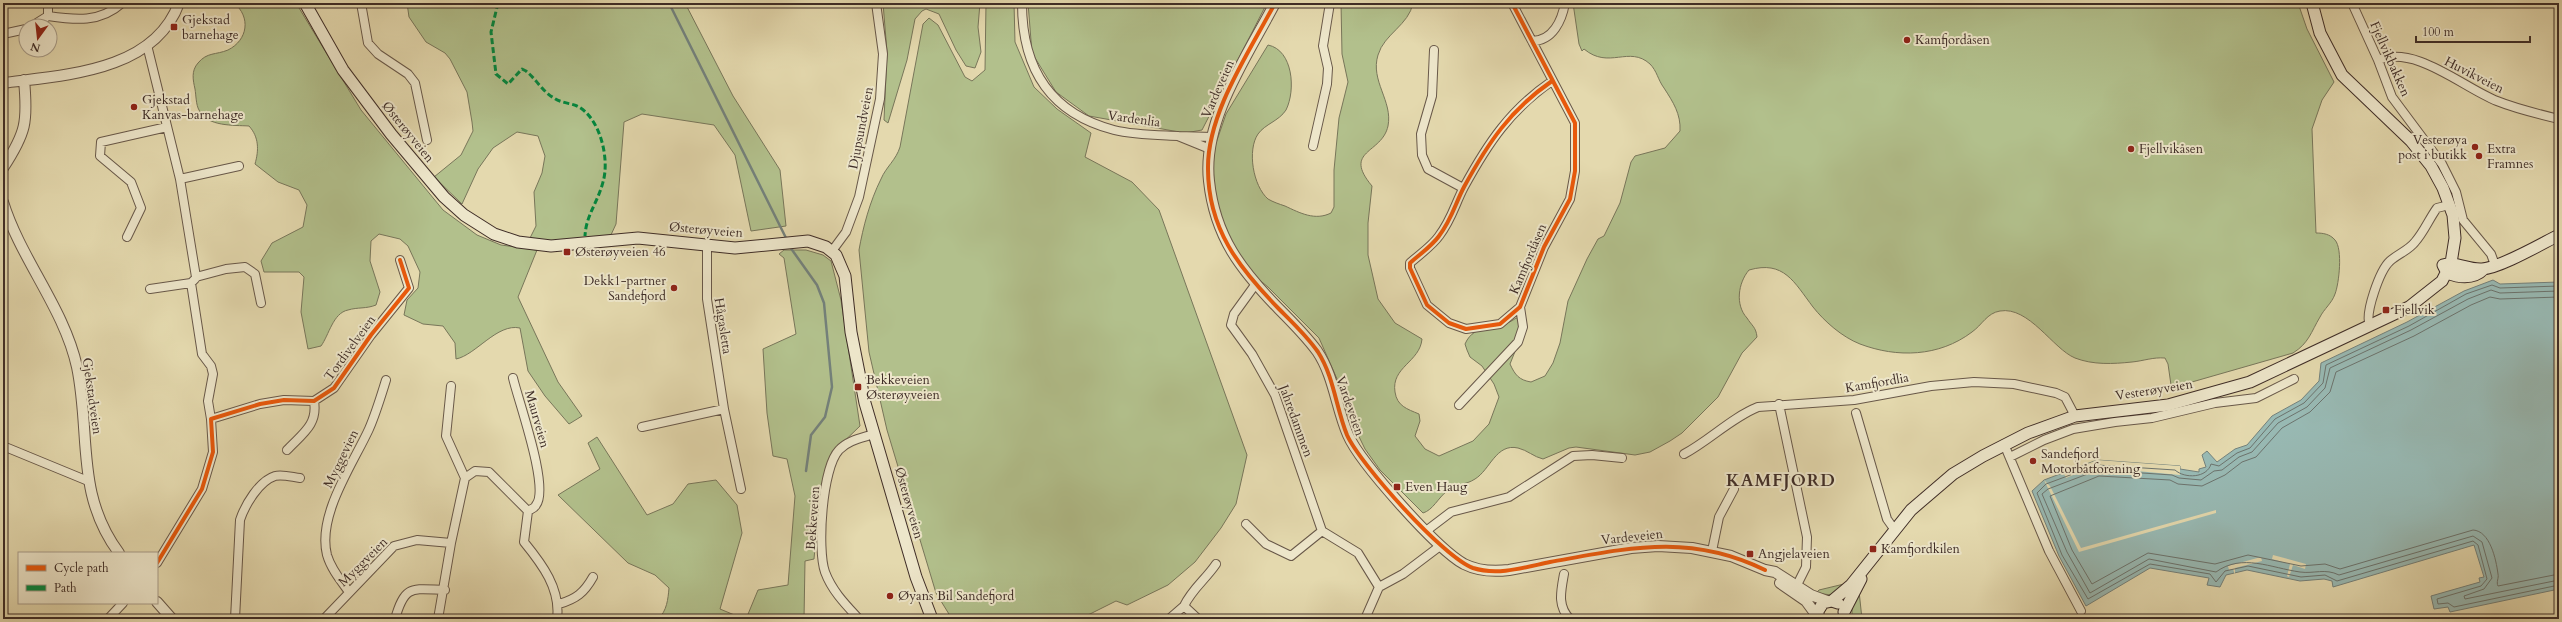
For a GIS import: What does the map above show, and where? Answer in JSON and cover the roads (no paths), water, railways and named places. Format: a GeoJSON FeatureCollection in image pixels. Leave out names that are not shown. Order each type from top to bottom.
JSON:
{"type":"FeatureCollection","features":[{"type":"Feature","properties":{"kind":"main road","name":"Østerøyveien"},"geometry":{"type":"LineString","coordinates":[[305,3],[343,70],[391,134],[444,197],[464,215],[484,229],[506,238],[539,246],[560,246],[638,238],[707,246],[766,246],[814,242],[832,251],[840,261],[845,276],[855,360],[874,434],[916,577],[932,619]]}},
{"type":"Feature","properties":{"kind":"main road","name":"Vesterøyveien"},"geometry":{"type":"LineString","coordinates":[[1818,618],[1820,607],[1851,585],[1894,529],[1926,496],[1953,474],[2004,444],[2075,416],[2168,405],[2215,393],[2276,371],[2409,307],[2429,292],[2447,267],[2449,205],[2437,176],[2422,153],[2342,75],[2325,44],[2312,3]]}},
{"type":"Feature","properties":{"kind":"main road"},"geometry":{"type":"LineString","coordinates":[[2447,267],[2469,277],[2479,274],[2484,269],[2559,235]]}},
{"type":"Feature","properties":{"kind":"main road","name":"Vesterøyveien"},"geometry":{"type":"LineString","coordinates":[[1845,616],[1869,562]]}},
{"type":"Feature","properties":{"kind":"main road"},"geometry":{"type":"LineString","coordinates":[[1829,601],[1840,605],[1845,616]]}},
{"type":"Feature","properties":{"kind":"street"},"geometry":{"type":"LineString","coordinates":[[48,3],[48,16]]}},
{"type":"Feature","properties":{"kind":"street"},"geometry":{"type":"LineString","coordinates":[[45,18],[48,16],[78,21],[94,18],[115,10],[122,3]]}},
{"type":"Feature","properties":{"kind":"street"},"geometry":{"type":"LineString","coordinates":[[3,83],[111,64],[147,45],[167,26],[179,3]]}},
{"type":"Feature","properties":{"kind":"street"},"geometry":{"type":"LineString","coordinates":[[361,3],[368,43],[378,54],[408,74],[415,83],[427,140]]}},
{"type":"Feature","properties":{"kind":"street","name":"Djupsundveien"},"geometry":{"type":"LineString","coordinates":[[832,251],[846,232],[859,197],[880,99],[883,54],[876,3]]}},
{"type":"Feature","properties":{"kind":"street","name":"Vardenlia"},"geometry":{"type":"LineString","coordinates":[[1022,3],[1028,53],[1034,69],[1056,99],[1096,125],[1116,130],[1178,136],[1212,137]]}},
{"type":"Feature","properties":{"kind":"street","name":"Vardeveien"},"geometry":{"type":"LineString","coordinates":[[1274,3],[1221,108],[1212,137],[1209,182],[1216,217],[1233,256],[1255,285],[1302,333],[1318,353],[1331,379],[1348,435],[1357,452],[1426,531],[1440,546],[1472,568],[1498,572],[1645,546],[1712,551],[1748,562],[1765,570],[1795,588],[1829,601]]}},
{"type":"Feature","properties":{"kind":"street"},"geometry":{"type":"LineString","coordinates":[[1313,146],[1327,84],[1328,68],[1323,46],[1330,3]]}},
{"type":"Feature","properties":{"kind":"street","name":"Kamfjordåsen"},"geometry":{"type":"LineString","coordinates":[[1512,3],[1575,123],[1575,171],[1570,199],[1544,246],[1520,307],[1500,324],[1466,329],[1448,323],[1427,305],[1410,263],[1440,235],[1456,208],[1463,188],[1506,120],[1552,81]]}},
{"type":"Feature","properties":{"kind":"street"},"geometry":{"type":"LineString","coordinates":[[1532,41],[1543,38],[1556,29],[1561,20],[1565,3]]}},
{"type":"Feature","properties":{"kind":"street","name":"Fjellvikbakken"},"geometry":{"type":"LineString","coordinates":[[2352,3],[2378,60],[2392,97],[2442,164],[2456,192],[2463,220],[2491,254],[2495,265]]}},
{"type":"Feature","properties":{"kind":"street"},"geometry":{"type":"LineString","coordinates":[[3,34],[18,31]]}},
{"type":"Feature","properties":{"kind":"street"},"geometry":{"type":"LineString","coordinates":[[147,45],[180,179],[194,280],[202,354],[211,366],[214,374],[208,401],[212,419],[212,452],[202,489],[158,561]]}},
{"type":"Feature","properties":{"kind":"street"},"geometry":{"type":"LineString","coordinates":[[1434,50],[1432,96],[1421,134],[1422,155],[1428,169],[1463,188]]}},
{"type":"Feature","properties":{"kind":"street","name":"Huvikveien"},"geometry":{"type":"LineString","coordinates":[[2378,60],[2390,55],[2400,55],[2423,62],[2497,101],[2559,119]]}},
{"type":"Feature","properties":{"kind":"street"},"geometry":{"type":"LineString","coordinates":[[3,168],[23,132],[27,110],[24,80]]}},
{"type":"Feature","properties":{"kind":"street"},"geometry":{"type":"LineString","coordinates":[[127,237],[141,208],[130,182],[100,156],[101,142],[167,127]]}},
{"type":"Feature","properties":{"kind":"street","name":"Vardenlia"},"geometry":{"type":"LineString","coordinates":[[1178,136],[1210,149]]}},
{"type":"Feature","properties":{"kind":"street"},"geometry":{"type":"LineString","coordinates":[[180,179],[239,166]]}},
{"type":"Feature","properties":{"kind":"street","name":"Gjekstadveien"},"geometry":{"type":"LineString","coordinates":[[3,202],[18,241],[45,291],[73,353],[84,413],[88,481],[93,503],[99,520],[118,552]]}},
{"type":"Feature","properties":{"kind":"street"},"geometry":{"type":"LineString","coordinates":[[2370,326],[2367,320],[2368,312],[2380,279],[2389,262],[2415,243],[2437,208],[2449,205]]}},
{"type":"Feature","properties":{"kind":"street","name":"Hågasletta"},"geometry":{"type":"LineString","coordinates":[[707,246],[706,299],[724,409],[741,489]]}},
{"type":"Feature","properties":{"kind":"street","name":"Tordivelveien"},"geometry":{"type":"LineString","coordinates":[[314,401],[334,388],[371,335],[409,288],[400,260]]}},
{"type":"Feature","properties":{"kind":"street"},"geometry":{"type":"LineString","coordinates":[[150,289],[194,280],[226,269],[245,267],[255,274],[261,303]]}},
{"type":"Feature","properties":{"kind":"street","name":"Jahredammen"},"geometry":{"type":"LineString","coordinates":[[1255,285],[1234,314],[1232,325],[1252,354],[1275,395],[1322,531]]}},
{"type":"Feature","properties":{"kind":"street"},"geometry":{"type":"LineString","coordinates":[[1459,406],[1518,342],[1523,327],[1520,307]]}},
{"type":"Feature","properties":{"kind":"street","name":"Maurveien"},"geometry":{"type":"LineString","coordinates":[[512,378],[533,443],[536,469],[538,500],[536,506],[528,511],[524,542],[543,568],[554,588],[558,604],[557,619]]}},
{"type":"Feature","properties":{"kind":"street"},"geometry":{"type":"LineString","coordinates":[[2010,457],[2044,440],[2080,427],[2152,418],[2215,403],[2256,398],[2294,379]]}},
{"type":"Feature","properties":{"kind":"street","name":"Myggevien"},"geometry":{"type":"LineString","coordinates":[[349,592],[335,572],[327,556],[325,542],[327,529],[338,490],[369,430],[386,380]]}},
{"type":"Feature","properties":{"kind":"street","name":"Kamfjordlia"},"geometry":{"type":"LineString","coordinates":[[1684,454],[1707,442],[1744,412],[1758,407],[1779,404],[1854,400],[1931,386],[1974,382],[2014,384],[2056,393],[2065,397],[2075,416]]}},
{"type":"Feature","properties":{"kind":"street"},"geometry":{"type":"LineString","coordinates":[[438,619],[451,543],[465,478],[448,446],[446,436],[451,386]]}},
{"type":"Feature","properties":{"kind":"street"},"geometry":{"type":"LineString","coordinates":[[212,419],[260,404],[284,400],[314,401],[316,413],[314,421],[287,450]]}},
{"type":"Feature","properties":{"kind":"street"},"geometry":{"type":"LineString","coordinates":[[1779,404],[1807,537],[1806,567],[1795,588]]}},
{"type":"Feature","properties":{"kind":"street"},"geometry":{"type":"LineString","coordinates":[[642,427],[724,409]]}},
{"type":"Feature","properties":{"kind":"street"},"geometry":{"type":"LineString","coordinates":[[1856,413],[1887,519],[1894,529]]}},
{"type":"Feature","properties":{"kind":"street","name":"Bekkeveien"},"geometry":{"type":"LineString","coordinates":[[859,619],[830,583],[822,555],[821,532],[825,492],[834,456],[847,443],[874,434]]}},
{"type":"Feature","properties":{"kind":"street"},"geometry":{"type":"LineString","coordinates":[[2004,444],[2049,551],[2081,611]]}},
{"type":"Feature","properties":{"kind":"street"},"geometry":{"type":"LineString","coordinates":[[3,446],[88,481]]}},
{"type":"Feature","properties":{"kind":"street"},"geometry":{"type":"LineString","coordinates":[[1426,531],[1451,512],[1508,497],[1573,456],[1592,455],[1622,458]]}},
{"type":"Feature","properties":{"kind":"street"},"geometry":{"type":"LineString","coordinates":[[465,478],[475,471],[489,472],[528,511]]}},
{"type":"Feature","properties":{"kind":"street"},"geometry":{"type":"LineString","coordinates":[[235,619],[240,520],[243,511],[265,481],[275,476],[300,478]]}},
{"type":"Feature","properties":{"kind":"street"},"geometry":{"type":"LineString","coordinates":[[1712,551],[1719,517],[1734,489]]}},
{"type":"Feature","properties":{"kind":"street"},"geometry":{"type":"LineString","coordinates":[[1246,524],[1266,544],[1291,556],[1322,531],[1358,553],[1379,587]]}},
{"type":"Feature","properties":{"kind":"street","name":"Myggveien"},"geometry":{"type":"LineString","coordinates":[[324,619],[394,546],[417,540],[451,543]]}},
{"type":"Feature","properties":{"kind":"street"},"geometry":{"type":"LineString","coordinates":[[1365,619],[1379,587],[1403,574],[1440,546]]}},
{"type":"Feature","properties":{"kind":"street"},"geometry":{"type":"LineString","coordinates":[[1169,619],[1184,606],[1195,587],[1209,575],[1216,564]]}},
{"type":"Feature","properties":{"kind":"street"},"geometry":{"type":"LineString","coordinates":[[1564,574],[1561,595],[1562,608],[1570,619]]}},
{"type":"Feature","properties":{"kind":"street"},"geometry":{"type":"LineString","coordinates":[[558,604],[582,594],[593,577]]}},
{"type":"Feature","properties":{"kind":"street","name":"Vardeveien"},"geometry":{"type":"LineString","coordinates":[[1795,588],[1818,618]]}},
{"type":"Feature","properties":{"kind":"street"},"geometry":{"type":"LineString","coordinates":[[395,619],[400,600],[408,592],[417,589],[444,590]]}},
{"type":"Feature","properties":{"kind":"street"},"geometry":{"type":"LineString","coordinates":[[158,603],[172,619]]}},
{"type":"Feature","properties":{"kind":"street"},"geometry":{"type":"LineString","coordinates":[[108,619],[122,604]]}},
{"type":"Feature","properties":{"kind":"street"},"geometry":{"type":"LineString","coordinates":[[1184,606],[1198,619]]}},
{"type":"Feature","properties":{"kind":"water"},"geometry":{"type":"Polygon","coordinates":[[[2493,280],[2500,284],[2559,282],[2559,589],[2450,612],[2448,607],[2434,609],[2431,596],[2480,582],[2479,578],[2484,577],[2474,545],[2333,587],[2332,581],[2324,579],[2300,581],[2247,570],[2226,575],[2220,587],[2207,585],[2209,578],[2150,568],[2086,606],[2059,556],[2032,491],[2044,480],[2097,460],[2180,466],[2180,469],[2199,472],[2199,469],[2206,467],[2202,455],[2207,451],[2217,462],[2235,449],[2247,445],[2272,416],[2301,400],[2319,381],[2321,363],[2407,322],[2464,291],[2493,280]]]}},
{"type":"Feature","properties":{"kind":"waterway"},"geometry":{"type":"LineString","coordinates":[[669,3],[787,240]]}},
{"type":"Feature","properties":{"kind":"waterway"},"geometry":{"type":"LineString","coordinates":[[790,247],[817,285],[824,303],[832,387],[825,417],[811,435],[806,471]]}},
{"type":"Feature","properties":{"kind":"place","name":"Gjekstad barnehage"},"geometry":{"type":"Point","coordinates":[174,27]}},
{"type":"Feature","properties":{"kind":"place","name":"Kamfjordåsen"},"geometry":{"type":"Point","coordinates":[1907,40]}},
{"type":"Feature","properties":{"kind":"place","name":"Gjekstad Kanvas-barnehage"},"geometry":{"type":"Point","coordinates":[134,107]}},
{"type":"Feature","properties":{"kind":"place","name":"Vesterøya post i butikk"},"geometry":{"type":"Point","coordinates":[2475,147]}},
{"type":"Feature","properties":{"kind":"place","name":"Fjellvikåsen"},"geometry":{"type":"Point","coordinates":[2131,149]}},
{"type":"Feature","properties":{"kind":"place","name":"Extra Framnes"},"geometry":{"type":"Point","coordinates":[2479,156]}},
{"type":"Feature","properties":{"kind":"place","name":"Østerøyveien 46"},"geometry":{"type":"Point","coordinates":[567,252]}},
{"type":"Feature","properties":{"kind":"place","name":"Dekk1-partner Sandefjord"},"geometry":{"type":"Point","coordinates":[674,288]}},
{"type":"Feature","properties":{"kind":"place","name":"Fjellvik"},"geometry":{"type":"Point","coordinates":[2386,310]}},
{"type":"Feature","properties":{"kind":"place","name":"Bekkeveien Østerøyveien"},"geometry":{"type":"Point","coordinates":[858,387]}},
{"type":"Feature","properties":{"kind":"place","name":"Sandefjord Motorbåtforening"},"geometry":{"type":"Point","coordinates":[2033,461]}},
{"type":"Feature","properties":{"kind":"place","name":"Even Haug"},"geometry":{"type":"Point","coordinates":[1397,487]}},
{"type":"Feature","properties":{"kind":"place","name":"Kamfjordkilen"},"geometry":{"type":"Point","coordinates":[1873,549]}},
{"type":"Feature","properties":{"kind":"place","name":"Angjelaveien"},"geometry":{"type":"Point","coordinates":[1750,554]}},
{"type":"Feature","properties":{"kind":"place","name":"Øyans Bil Sandefjord"},"geometry":{"type":"Point","coordinates":[890,596]}},
{"type":"Feature","properties":{"kind":"district","name":"KAMFJORD"},"geometry":{"type":"Point","coordinates":[1781,480]}}]}
